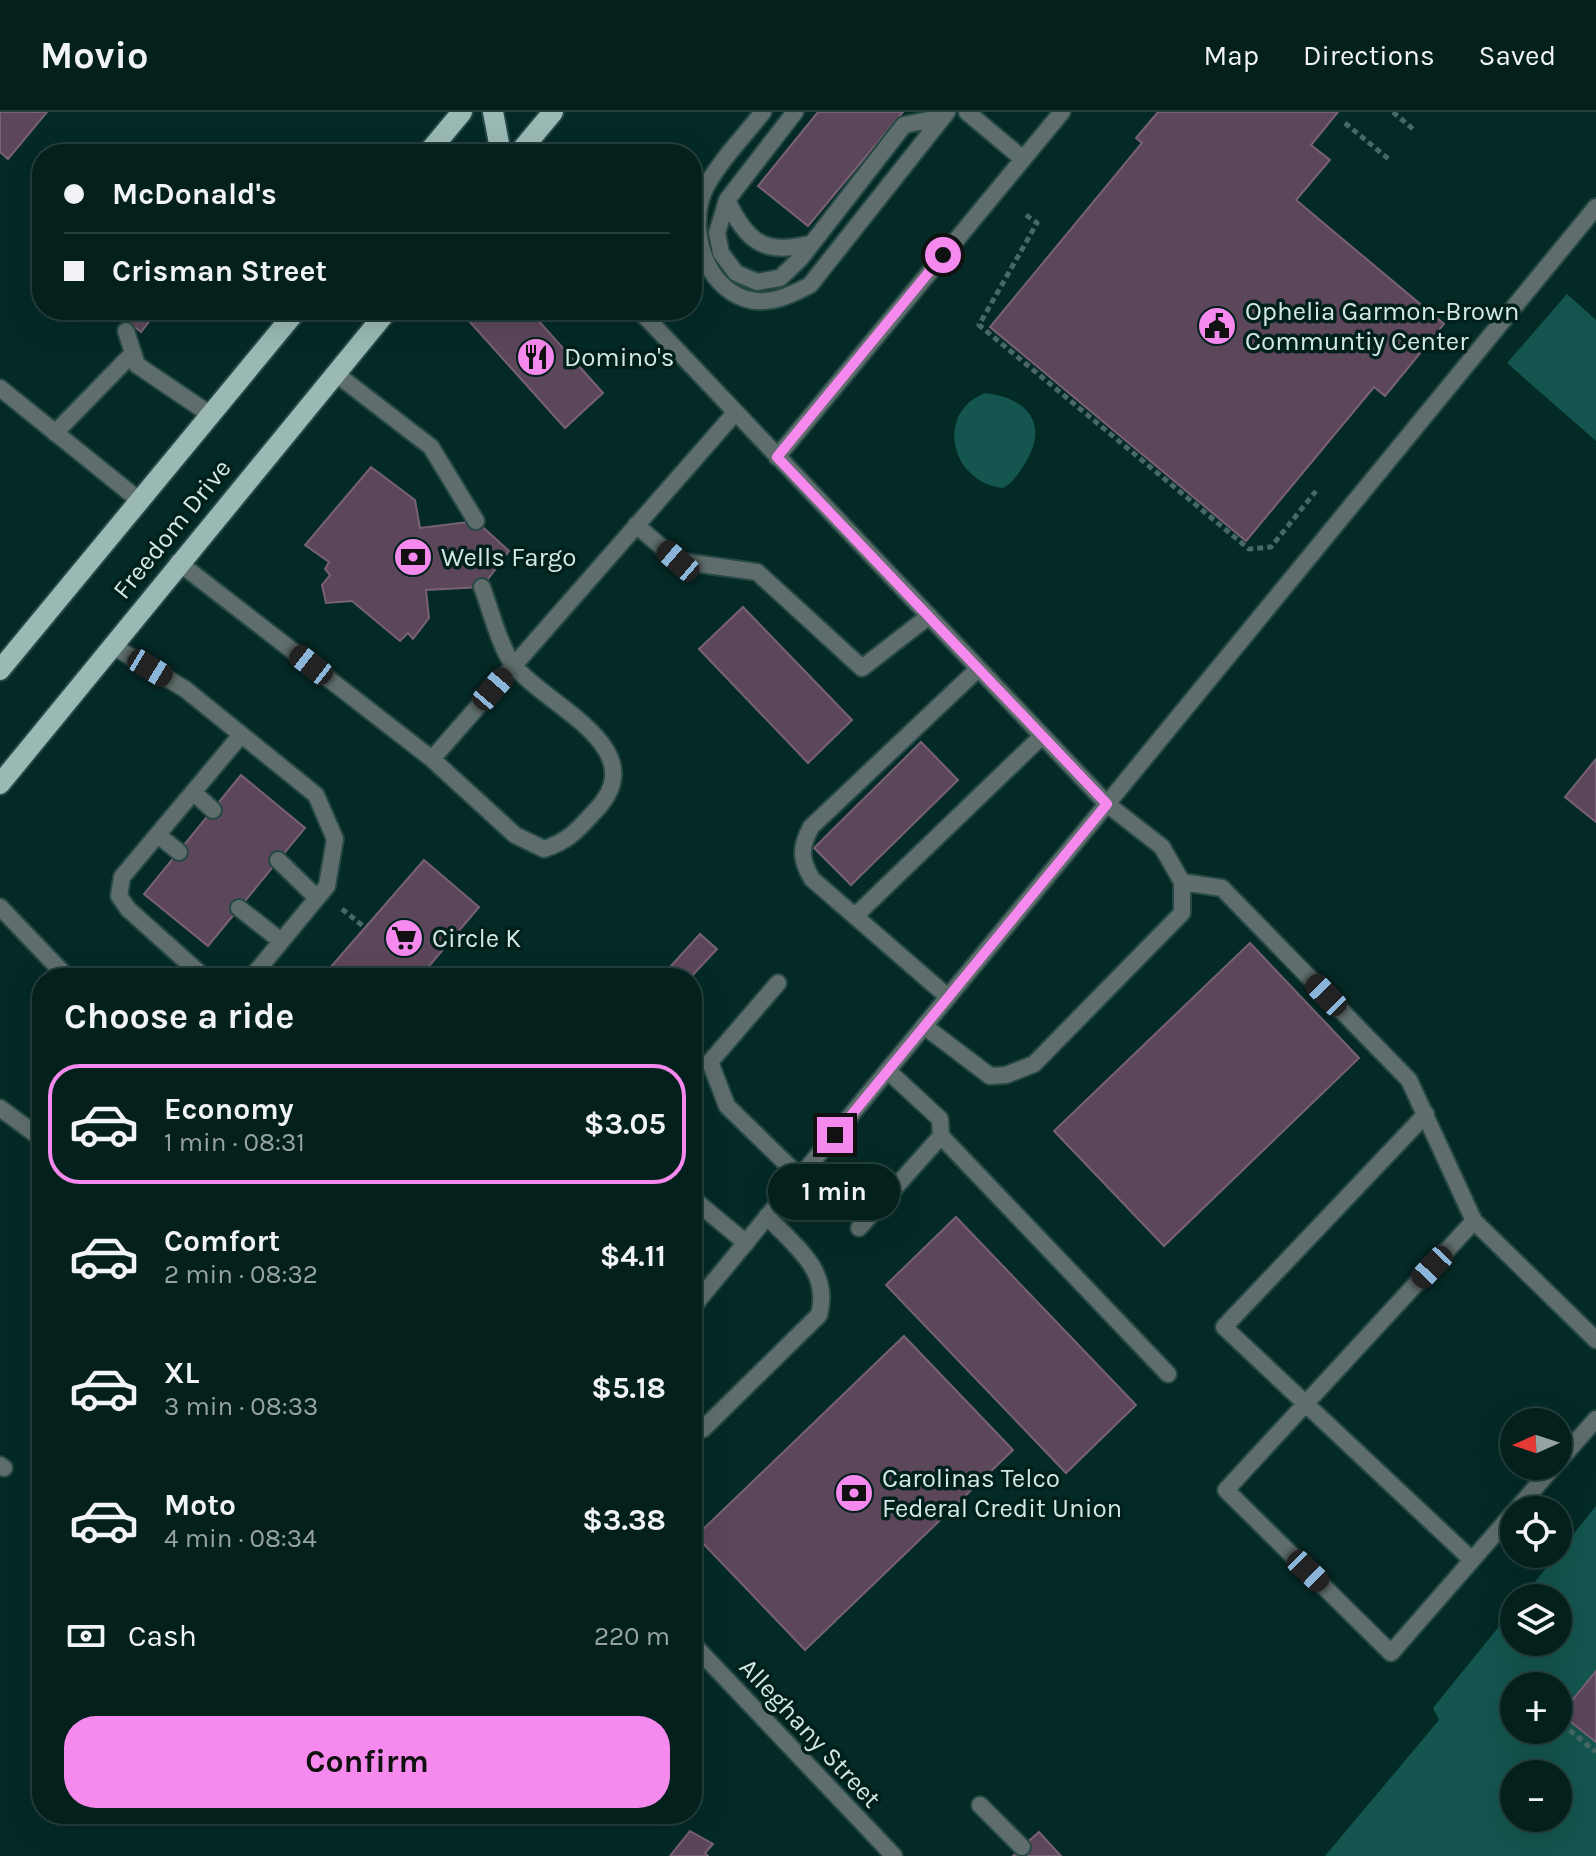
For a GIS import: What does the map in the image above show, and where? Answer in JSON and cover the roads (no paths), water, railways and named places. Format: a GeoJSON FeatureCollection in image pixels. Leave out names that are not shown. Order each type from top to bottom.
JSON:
{"type":"FeatureCollection","features":[{"type":"Feature","properties":{"kind":"main road"},"geometry":{"type":"LineString","coordinates":[[435,144],[462,112]]}},
{"type":"Feature","properties":{"kind":"main road"},"geometry":{"type":"LineString","coordinates":[[493,112],[499,144]]}},
{"type":"Feature","properties":{"kind":"main road"},"geometry":{"type":"LineString","coordinates":[[526,144],[553,112]]}},
{"type":"Feature","properties":{"kind":"main road","name":"Freedom Drive"},"geometry":{"type":"LineString","coordinates":[[0,670],[289,320]]}},
{"type":"Feature","properties":{"kind":"main road","name":"Freedom Drive"},"geometry":{"type":"LineString","coordinates":[[0,784],[178,562],[380,320]]}},
{"type":"Feature","properties":{"kind":"street"},"geometry":{"type":"LineString","coordinates":[[702,201],[704,189],[763,112]]}},
{"type":"Feature","properties":{"kind":"street"},"geometry":{"type":"LineString","coordinates":[[795,112],[727,200],[717,233],[721,253],[736,273],[757,282],[780,278],[904,125],[945,115]]}},
{"type":"Feature","properties":{"kind":"street"},"geometry":{"type":"LineString","coordinates":[[967,112],[1023,159]]}},
{"type":"Feature","properties":{"kind":"street"},"geometry":{"type":"LineString","coordinates":[[777,457],[1062,112]]}},
{"type":"Feature","properties":{"kind":"street"},"geometry":{"type":"LineString","coordinates":[[702,256],[728,289],[746,299],[765,301],[787,298],[810,285],[945,115]]}},
{"type":"Feature","properties":{"kind":"street"},"geometry":{"type":"LineString","coordinates":[[727,200],[736,219],[759,244],[789,249],[809,244]]}},
{"type":"Feature","properties":{"kind":"street"},"geometry":{"type":"LineString","coordinates":[[702,1296],[1596,207]]}},
{"type":"Feature","properties":{"kind":"street"},"geometry":{"type":"LineString","coordinates":[[648,320],[1107,804],[1162,847],[1182,882],[1182,913],[1034,1064],[1006,1075],[990,1076],[924,1026]]}},
{"type":"Feature","properties":{"kind":"street"},"geometry":{"type":"LineString","coordinates":[[126,331],[137,365],[211,415]]}},
{"type":"Feature","properties":{"kind":"street"},"geometry":{"type":"LineString","coordinates":[[55,433],[133,353]]}},
{"type":"Feature","properties":{"kind":"street"},"geometry":{"type":"LineString","coordinates":[[335,373],[431,447],[476,521]]}},
{"type":"Feature","properties":{"kind":"street"},"geometry":{"type":"LineString","coordinates":[[0,388],[140,501]]}},
{"type":"Feature","properties":{"kind":"street"},"geometry":{"type":"LineString","coordinates":[[432,759],[735,413]]}},
{"type":"Feature","properties":{"kind":"street"},"geometry":{"type":"LineString","coordinates":[[636,525],[678,561],[757,572],[862,668],[929,616]]}},
{"type":"Feature","properties":{"kind":"street"},"geometry":{"type":"LineString","coordinates":[[178,562],[432,759],[515,835],[544,849],[567,841],[611,793],[615,770],[603,742],[513,665],[482,587]]}},
{"type":"Feature","properties":{"kind":"street"},"geometry":{"type":"LineString","coordinates":[[111,645],[185,689],[316,795],[335,839],[327,886],[259,968]]}},
{"type":"Feature","properties":{"kind":"street"},"geometry":{"type":"LineString","coordinates":[[948,997],[812,879],[804,865],[801,846],[811,827],[978,669]]}},
{"type":"Feature","properties":{"kind":"street"},"geometry":{"type":"LineString","coordinates":[[194,968],[128,909],[119,896],[122,877],[241,735]]}},
{"type":"Feature","properties":{"kind":"street"},"geometry":{"type":"LineString","coordinates":[[855,916],[1042,736]]}},
{"type":"Feature","properties":{"kind":"street"},"geometry":{"type":"LineString","coordinates":[[193,792],[213,810]]}},
{"type":"Feature","properties":{"kind":"street"},"geometry":{"type":"LineString","coordinates":[[158,835],[179,852]]}},
{"type":"Feature","properties":{"kind":"street"},"geometry":{"type":"LineString","coordinates":[[278,860],[317,898]]}},
{"type":"Feature","properties":{"kind":"street"},"geometry":{"type":"LineString","coordinates":[[1182,882],[1222,888],[1409,1080],[1474,1221],[1596,1340]]}},
{"type":"Feature","properties":{"kind":"street"},"geometry":{"type":"LineString","coordinates":[[0,907],[58,968]]}},
{"type":"Feature","properties":{"kind":"street"},"geometry":{"type":"LineString","coordinates":[[239,908],[281,941]]}},
{"type":"Feature","properties":{"kind":"street"},"geometry":{"type":"LineString","coordinates":[[778,983],[710,1062],[727,1106],[800,1177]]}},
{"type":"Feature","properties":{"kind":"street"},"geometry":{"type":"LineString","coordinates":[[888,1071],[940,1119],[941,1136],[1168,1374]]}},
{"type":"Feature","properties":{"kind":"street"},"geometry":{"type":"LineString","coordinates":[[0,1108],[32,1132]]}},
{"type":"Feature","properties":{"kind":"street"},"geometry":{"type":"LineString","coordinates":[[1426,1114],[1224,1327],[1472,1560]]}},
{"type":"Feature","properties":{"kind":"street"},"geometry":{"type":"LineString","coordinates":[[859,1228],[941,1136]]}},
{"type":"Feature","properties":{"kind":"street"},"geometry":{"type":"LineString","coordinates":[[702,1206],[746,1243]]}},
{"type":"Feature","properties":{"kind":"street"},"geometry":{"type":"LineString","coordinates":[[702,1429],[819,1315],[824,1296],[817,1271],[767,1216]]}},
{"type":"Feature","properties":{"kind":"street"},"geometry":{"type":"LineString","coordinates":[[1474,1221],[1226,1490],[1391,1653],[1500,1528]]}},
{"type":"Feature","properties":{"kind":"street"},"geometry":{"type":"LineString","coordinates":[[1572,1446],[1596,1419]]}},
{"type":"Feature","properties":{"kind":"street"},"geometry":{"type":"LineString","coordinates":[[1528,1496],[1542,1480]]}},
{"type":"Feature","properties":{"kind":"street","name":"Alleghany Street"},"geometry":{"type":"LineString","coordinates":[[702,1654],[894,1856]]}},
{"type":"Feature","properties":{"kind":"street"},"geometry":{"type":"LineString","coordinates":[[980,1805],[1022,1847]]}},
{"type":"Feature","properties":{"kind":"place","name":"Ophelia Garmon-Brown Communtiy Center"},"geometry":{"type":"Point","coordinates":[1217,326]}},
{"type":"Feature","properties":{"kind":"place","name":"Domino's"},"geometry":{"type":"Point","coordinates":[536,357]}},
{"type":"Feature","properties":{"kind":"place","name":"Wells Fargo"},"geometry":{"type":"Point","coordinates":[413,557]}},
{"type":"Feature","properties":{"kind":"place","name":"Circle K"},"geometry":{"type":"Point","coordinates":[404,938]}},
{"type":"Feature","properties":{"kind":"place","name":"Carolinas Telco Federal Credit Union"},"geometry":{"type":"Point","coordinates":[854,1493]}}]}
